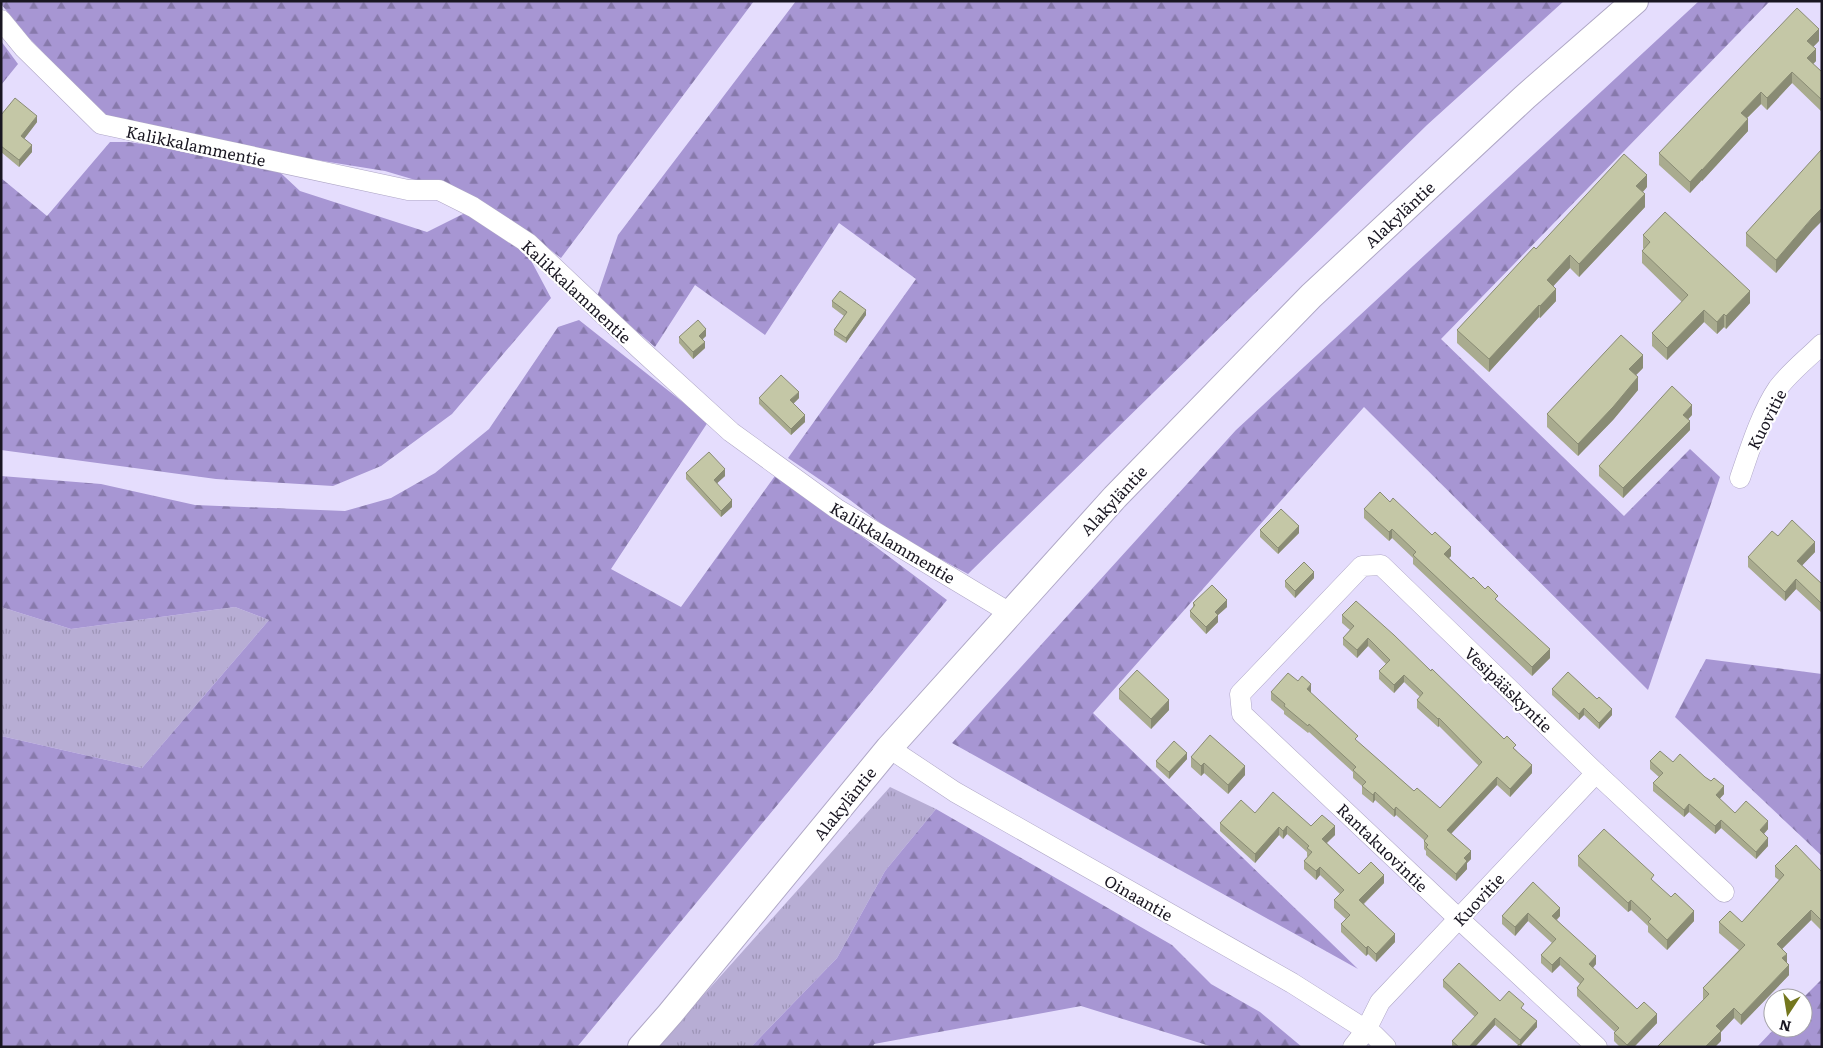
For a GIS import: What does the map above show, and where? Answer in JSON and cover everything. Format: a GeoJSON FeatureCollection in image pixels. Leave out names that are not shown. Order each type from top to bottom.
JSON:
{"type":"FeatureCollection","features":[{"type":"Feature","properties":{"kind":"main road","name":"Alakyläntie"},"geometry":{"type":"LineString","coordinates":[[641,1047],[890,748],[1115,497],[1311,296],[1525,97],[1635,1]]}},
{"type":"Feature","properties":{"kind":"street","name":"Kalikkalammentie"},"geometry":{"type":"LineString","coordinates":[[1,20],[24,48],[101,124],[408,190],[439,190],[472,207],[528,244],[731,432],[837,509],[1010,613]]}},
{"type":"Feature","properties":{"kind":"street","name":"Kuovitie"},"geometry":{"type":"LineString","coordinates":[[1740,478],[1750,447],[1778,388],[1822,344]]}},
{"type":"Feature","properties":{"kind":"street","name":"Vesipääskyntie"},"geometry":{"type":"LineString","coordinates":[[1294,636],[1362,566],[1381,564],[1596,773],[1724,892]]}},
{"type":"Feature","properties":{"kind":"street","name":"Rantakuovintie"},"geometry":{"type":"LineString","coordinates":[[1294,636],[1240,694],[1242,714],[1597,1047]]}},
{"type":"Feature","properties":{"kind":"street","name":"Oinaantie"},"geometry":{"type":"LineString","coordinates":[[890,748],[955,792],[1292,984],[1374,1035],[1386,1047]]}},
{"type":"Feature","properties":{"kind":"street","name":"Kuovitie"},"geometry":{"type":"LineString","coordinates":[[1353,1047],[1366,1030],[1380,1002],[1596,773]]}},
{"type":"Feature","properties":{"kind":"green space"},"geometry":{"type":"Polygon","coordinates":[[[1,1],[754,1],[561,258],[524,230],[439,187],[385,171],[192,140],[124,125],[100,112],[28,37],[1,4],[1,1]]]}},
{"type":"Feature","properties":{"kind":"green space"},"geometry":{"type":"Polygon","coordinates":[[[796,1],[1564,1],[1427,125],[968,574],[896,535],[850,500],[788,458],[916,279],[839,223],[765,335],[695,285],[655,347],[597,297],[618,235],[796,1]]]}},
{"type":"Feature","properties":{"kind":"green space"},"geometry":{"type":"Polygon","coordinates":[[[1699,1],[1770,1],[1441,339],[1624,516],[1690,449],[1720,477],[1648,690],[1364,407],[1093,713],[1358,969],[952,743],[1236,430],[1699,1]]]}},
{"type":"Feature","properties":{"kind":"green space"},"geometry":{"type":"Polygon","coordinates":[[[1,41],[18,64],[1,85],[1,41]]]}},
{"type":"Feature","properties":{"kind":"green space"},"geometry":{"type":"Polygon","coordinates":[[[110,142],[129,142],[270,163],[300,191],[427,232],[469,211],[526,251],[551,298],[452,414],[381,466],[333,486],[216,479],[1,450],[1,178],[47,216],[110,142]]]}},
{"type":"Feature","properties":{"kind":"green space"},"geometry":{"type":"Polygon","coordinates":[[[579,320],[708,422],[611,569],[681,607],[777,473],[947,600],[577,1047],[1,1047],[1,736],[142,768],[269,620],[235,607],[71,629],[1,607],[1,476],[101,484],[195,505],[345,511],[391,498],[435,473],[489,429],[558,327],[579,320]]]}},
{"type":"Feature","properties":{"kind":"green space"},"geometry":{"type":"Polygon","coordinates":[[[1,607],[71,629],[235,607],[269,620],[142,768],[1,736],[1,607]]]}},
{"type":"Feature","properties":{"kind":"green space"},"geometry":{"type":"Polygon","coordinates":[[[1706,659],[1822,674],[1822,856],[1675,717],[1706,659]]]}},
{"type":"Feature","properties":{"kind":"green space"},"geometry":{"type":"Polygon","coordinates":[[[890,787],[936,809],[885,871],[837,958],[751,1047],[657,1047],[890,787]]]}},
{"type":"Feature","properties":{"kind":"green space"},"geometry":{"type":"Polygon","coordinates":[[[936,809],[1172,945],[1211,984],[1260,1012],[1302,1047],[1213,1047],[1081,1006],[874,1044],[873,1047],[751,1047],[837,958],[885,871],[936,809]]]}},
{"type":"Feature","properties":{"kind":"green space"},"geometry":{"type":"Polygon","coordinates":[[[1822,979],[1822,1047],[1757,1047],[1766,1038],[1813,1038],[1813,988],[1822,979]]]}},
{"type":"Feature","properties":{"kind":"building"},"geometry":{"type":"Polygon","coordinates":[[[1797,8],[1819,29],[1807,41],[1816,49],[1807,58],[1822,72],[1822,100],[1792,72],[1767,98],[1761,92],[1741,113],[1748,119],[1690,182],[1659,153],[1797,8]]]}},
{"type":"Feature","properties":{"kind":"building"},"geometry":{"type":"Polygon","coordinates":[[[15,98],[37,116],[21,136],[32,145],[19,160],[1,146],[1,115],[15,98]]]}},
{"type":"Feature","properties":{"kind":"building"},"geometry":{"type":"Polygon","coordinates":[[[1821,150],[1822,208],[1776,260],[1746,233],[1821,150]]]}},
{"type":"Feature","properties":{"kind":"building"},"geometry":{"type":"Polygon","coordinates":[[[1624,154],[1647,175],[1636,186],[1645,194],[1579,264],[1570,255],[1547,280],[1556,289],[1489,359],[1457,330],[1534,247],[1536,249],[1624,154]]]}},
{"type":"Feature","properties":{"kind":"building"},"geometry":{"type":"Polygon","coordinates":[[[1665,212],[1750,291],[1726,316],[1724,314],[1717,322],[1704,310],[1667,348],[1652,333],[1688,295],[1642,251],[1650,242],[1643,235],[1665,212]]]}},
{"type":"Feature","properties":{"kind":"building"},"geometry":{"type":"Polygon","coordinates":[[[840,291],[866,310],[846,338],[834,330],[847,312],[832,301],[840,291]]]}},
{"type":"Feature","properties":{"kind":"building"},"geometry":{"type":"Polygon","coordinates":[[[698,320],[706,329],[699,336],[705,342],[693,352],[679,337],[698,320]]]}},
{"type":"Feature","properties":{"kind":"building"},"geometry":{"type":"Polygon","coordinates":[[[1621,335],[1643,355],[1629,369],[1638,377],[1578,444],[1547,414],[1621,335]]]}},
{"type":"Feature","properties":{"kind":"building"},"geometry":{"type":"Polygon","coordinates":[[[781,375],[799,392],[790,400],[805,415],[791,429],[759,398],[781,375]]]}},
{"type":"Feature","properties":{"kind":"building"},"geometry":{"type":"Polygon","coordinates":[[[1672,386],[1692,405],[1683,415],[1690,421],[1623,488],[1599,466],[1672,386]]]}},
{"type":"Feature","properties":{"kind":"building"},"geometry":{"type":"Polygon","coordinates":[[[709,452],[725,469],[714,480],[732,500],[721,511],[686,473],[709,452]]]}},
{"type":"Feature","properties":{"kind":"building"},"geometry":{"type":"Polygon","coordinates":[[[1380,492],[1390,502],[1393,498],[1432,535],[1435,532],[1451,547],[1444,554],[1471,579],[1473,577],[1485,589],[1488,586],[1498,596],[1495,599],[1550,649],[1532,667],[1413,555],[1416,552],[1392,529],[1389,532],[1364,509],[1380,492]]]}},
{"type":"Feature","properties":{"kind":"building"},"geometry":{"type":"Polygon","coordinates":[[[1281,509],[1299,526],[1278,548],[1260,530],[1281,509]]]}},
{"type":"Feature","properties":{"kind":"building"},"geometry":{"type":"Polygon","coordinates":[[[1792,520],[1815,542],[1797,561],[1822,584],[1822,604],[1796,579],[1785,592],[1748,557],[1772,531],[1778,536],[1792,520]]]}},
{"type":"Feature","properties":{"kind":"building"},"geometry":{"type":"Polygon","coordinates":[[[1304,562],[1314,572],[1295,591],[1285,581],[1304,562]]]}},
{"type":"Feature","properties":{"kind":"building"},"geometry":{"type":"Polygon","coordinates":[[[1212,585],[1227,600],[1215,612],[1218,615],[1206,627],[1190,611],[1195,605],[1193,603],[1212,585]]]}},
{"type":"Feature","properties":{"kind":"building"},"geometry":{"type":"Polygon","coordinates":[[[1356,601],[1431,671],[1432,669],[1504,739],[1507,736],[1516,745],[1513,748],[1532,765],[1510,789],[1497,777],[1447,830],[1471,851],[1464,858],[1467,861],[1456,874],[1426,847],[1428,845],[1424,841],[1428,836],[1396,807],[1394,810],[1375,792],[1373,795],[1362,786],[1366,782],[1353,770],[1356,767],[1309,724],[1308,726],[1284,706],[1285,704],[1271,692],[1288,673],[1298,681],[1302,676],[1311,684],[1307,689],[1358,736],[1355,739],[1414,791],[1417,788],[1440,808],[1482,762],[1439,718],[1417,700],[1423,693],[1404,675],[1394,685],[1379,671],[1390,660],[1368,638],[1357,650],[1343,638],[1354,626],[1342,615],[1356,601]]]}},
{"type":"Feature","properties":{"kind":"building"},"geometry":{"type":"Polygon","coordinates":[[[1137,670],[1169,700],[1151,719],[1119,689],[1137,670]]]}},
{"type":"Feature","properties":{"kind":"building"},"geometry":{"type":"Polygon","coordinates":[[[1568,672],[1597,699],[1599,697],[1612,709],[1599,723],[1584,708],[1579,714],[1552,689],[1568,672]]]}},
{"type":"Feature","properties":{"kind":"building"},"geometry":{"type":"Polygon","coordinates":[[[1210,735],[1245,766],[1228,785],[1204,763],[1201,766],[1191,757],[1210,735]]]}},
{"type":"Feature","properties":{"kind":"building"},"geometry":{"type":"Polygon","coordinates":[[[1174,741],[1187,753],[1169,772],[1156,761],[1174,741]]]}},
{"type":"Feature","properties":{"kind":"building"},"geometry":{"type":"Polygon","coordinates":[[[1660,751],[1673,762],[1680,754],[1705,777],[1711,781],[1714,778],[1724,786],[1716,795],[1735,813],[1746,801],[1768,821],[1760,830],[1768,838],[1756,852],[1721,820],[1715,826],[1689,804],[1684,810],[1653,783],[1663,773],[1650,761],[1660,751]]]}},
{"type":"Feature","properties":{"kind":"building"},"geometry":{"type":"Polygon","coordinates":[[[1273,792],[1311,826],[1322,815],[1335,826],[1322,839],[1359,874],[1371,862],[1384,875],[1359,900],[1395,934],[1376,954],[1368,946],[1366,948],[1341,924],[1350,915],[1334,900],[1344,890],[1320,867],[1316,871],[1304,861],[1312,852],[1307,848],[1309,846],[1287,826],[1283,831],[1279,827],[1255,854],[1220,823],[1241,800],[1255,813],[1273,792]]]}},
{"type":"Feature","properties":{"kind":"building"},"geometry":{"type":"Polygon","coordinates":[[[1604,829],[1654,875],[1651,879],[1671,897],[1675,893],[1694,911],[1667,940],[1648,922],[1651,919],[1631,900],[1628,903],[1578,856],[1604,829]]]}},
{"type":"Feature","properties":{"kind":"building"},"geometry":{"type":"Polygon","coordinates":[[[1796,845],[1822,872],[1822,921],[1811,910],[1777,944],[1787,954],[1782,958],[1789,965],[1767,988],[1763,988],[1763,992],[1741,1015],[1734,1008],[1716,1026],[1721,1031],[1705,1047],[1657,1047],[1709,994],[1703,988],[1745,945],[1719,922],[1730,911],[1742,922],[1784,875],[1775,866],[1796,845]]]}},
{"type":"Feature","properties":{"kind":"building"},"geometry":{"type":"Polygon","coordinates":[[[1533,882],[1560,908],[1552,916],[1596,956],[1589,964],[1637,1009],[1644,1002],[1657,1014],[1627,1045],[1614,1033],[1619,1028],[1577,988],[1584,979],[1560,957],[1552,965],[1541,955],[1556,939],[1528,913],[1515,927],[1502,916],[1533,882]]]}},
{"type":"Feature","properties":{"kind":"building"},"geometry":{"type":"Polygon","coordinates":[[[1459,963],[1500,1001],[1509,991],[1524,1004],[1521,1008],[1537,1021],[1520,1040],[1495,1018],[1469,1047],[1459,1047],[1452,1041],[1478,1013],[1443,980],[1459,963]]]}}]}
